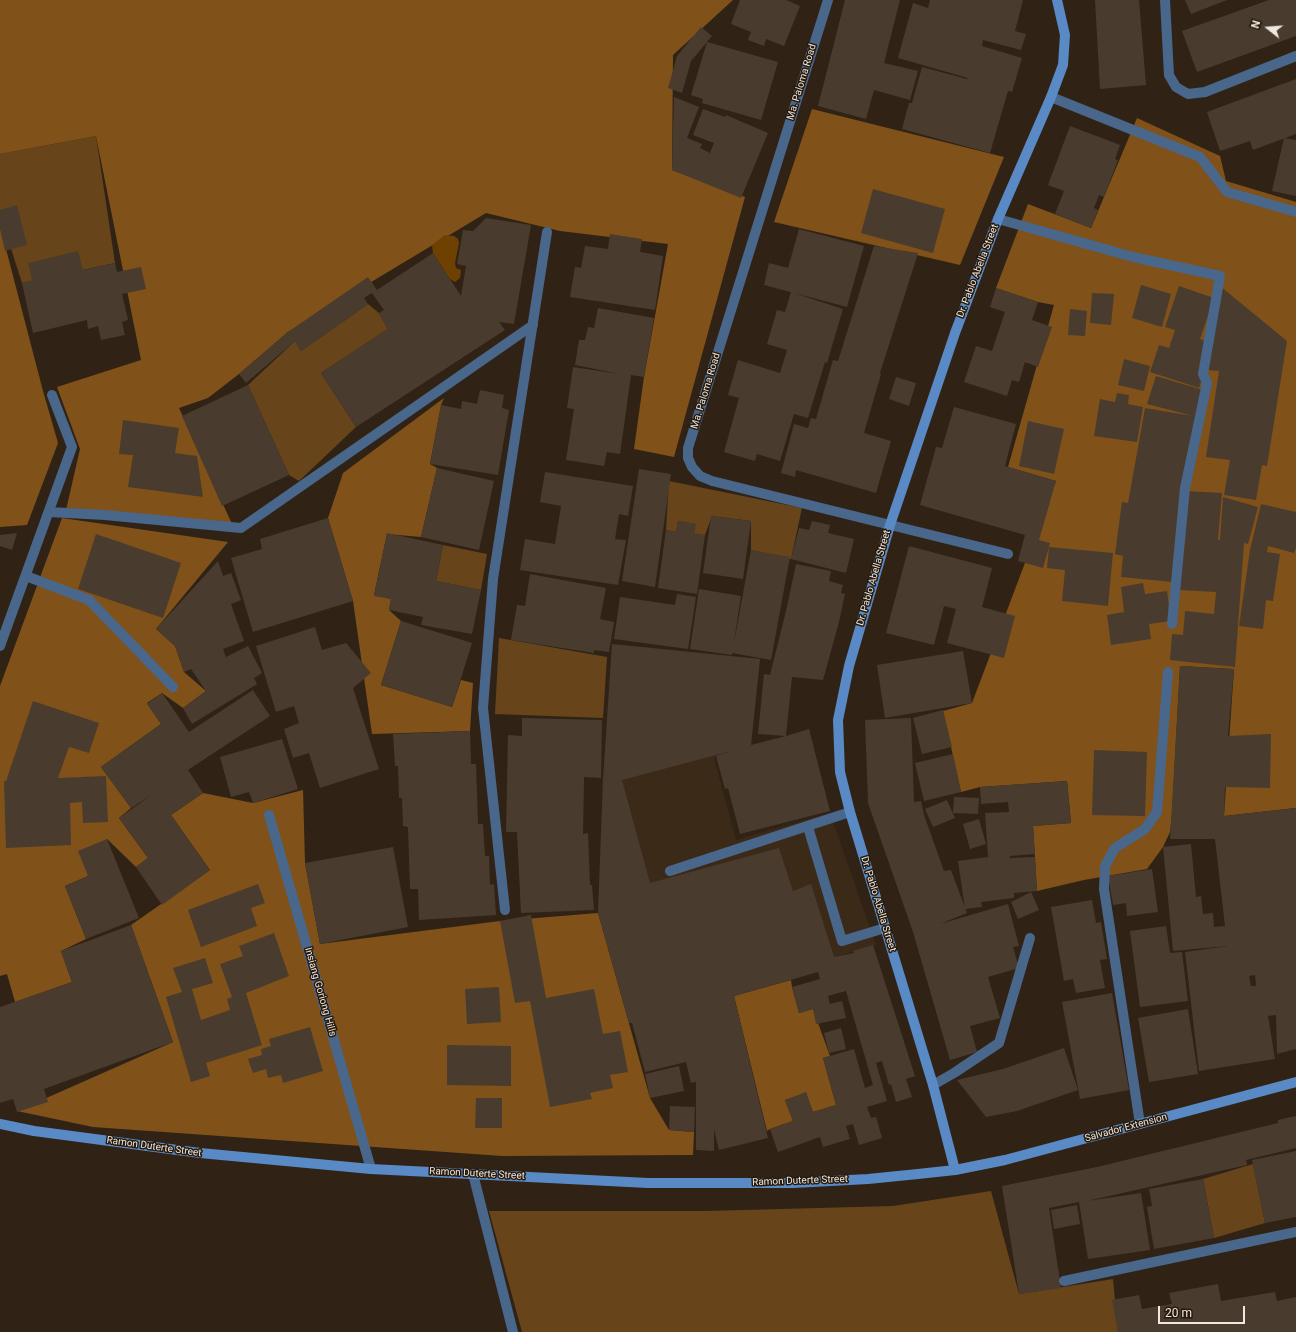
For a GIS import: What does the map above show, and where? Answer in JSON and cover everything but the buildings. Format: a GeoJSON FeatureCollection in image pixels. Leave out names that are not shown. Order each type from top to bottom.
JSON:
{"type":"FeatureCollection","features":[{"type":"Feature","properties":{"kind":"main road","name":"Dr. Pablo Abella Street"},"geometry":{"type":"LineString","coordinates":[[955,1170],[933,1085],[850,812],[840,772],[838,720],[849,666],[890,525],[955,333],[998,219],[1051,97],[1063,65],[1064,35],[1057,0]]}},
{"type":"Feature","properties":{"kind":"main road","name":"Salvador Extension"},"geometry":{"type":"LineString","coordinates":[[955,1170],[1006,1160],[1296,1082]]}},
{"type":"Feature","properties":{"kind":"main road","name":"Ramon Duterte Street"},"geometry":{"type":"LineString","coordinates":[[0,1124],[34,1131],[200,1153],[371,1169],[648,1183],[777,1183],[868,1179],[955,1170]]}},
{"type":"Feature","properties":{"kind":"street","name":"Ma. Paloma Road"},"geometry":{"type":"LineString","coordinates":[[828,0],[688,448],[688,458],[692,467],[700,476],[712,480],[1008,554]]}},
{"type":"Feature","properties":{"kind":"street"},"geometry":{"type":"LineString","coordinates":[[1165,0],[1169,75],[1176,87],[1188,94],[1205,92],[1296,56]]}},
{"type":"Feature","properties":{"kind":"street"},"geometry":{"type":"LineString","coordinates":[[1051,97],[1200,157],[1227,192],[1296,212]]}},
{"type":"Feature","properties":{"kind":"street"},"geometry":{"type":"LineString","coordinates":[[998,219],[1133,257],[1220,276],[1203,374],[1207,383],[1185,488],[1172,624]]}},
{"type":"Feature","properties":{"kind":"street"},"geometry":{"type":"LineString","coordinates":[[505,910],[483,708],[493,579],[547,232]]}},
{"type":"Feature","properties":{"kind":"street"},"geometry":{"type":"LineString","coordinates":[[49,512],[113,516],[241,528],[533,325]]}},
{"type":"Feature","properties":{"kind":"street"},"geometry":{"type":"LineString","coordinates":[[0,646],[72,447],[52,395]]}},
{"type":"Feature","properties":{"kind":"street"},"geometry":{"type":"LineString","coordinates":[[26,576],[89,600],[172,687]]}},
{"type":"Feature","properties":{"kind":"street"},"geometry":{"type":"LineString","coordinates":[[1140,1124],[1104,889],[1105,866],[1115,848],[1145,829],[1157,812],[1168,672]]}},
{"type":"Feature","properties":{"kind":"street"},"geometry":{"type":"LineString","coordinates":[[670,872],[850,812]]}},
{"type":"Feature","properties":{"kind":"street","name":"Insiang Goriong Hills"},"geometry":{"type":"LineString","coordinates":[[270,815],[371,1169]]}},
{"type":"Feature","properties":{"kind":"street"},"geometry":{"type":"LineString","coordinates":[[808,827],[842,941],[885,928]]}},
{"type":"Feature","properties":{"kind":"street"},"geometry":{"type":"LineString","coordinates":[[933,1085],[954,1074],[999,1044],[1030,938]]}},
{"type":"Feature","properties":{"kind":"street"},"geometry":{"type":"LineString","coordinates":[[473,1174],[513,1332]]}},
{"type":"Feature","properties":{"kind":"street"},"geometry":{"type":"LineString","coordinates":[[1064,1281],[1296,1232]]}},
{"type":"Feature","properties":{"kind":"shaded area"},"geometry":{"type":"Polygon","coordinates":[[[0,0],[733,0],[673,55],[672,170],[745,197],[674,457],[634,449],[644,377],[668,244],[560,231],[486,213],[288,332],[239,374],[208,398],[179,408],[232,524],[66,510],[80,449],[57,387],[141,360],[96,136],[0,154],[0,0]]]}},
{"type":"Feature","properties":{"kind":"shaded area"},"geometry":{"type":"Polygon","coordinates":[[[812,109],[1004,157],[960,265],[774,222],[812,109]]]}},
{"type":"Feature","properties":{"kind":"shaded area"},"geometry":{"type":"Polygon","coordinates":[[[1137,118],[1220,156],[1226,181],[1296,202],[1296,808],[1224,816],[1234,669],[1180,666],[1172,814],[1170,832],[1163,847],[1147,869],[1084,880],[1037,891],[1033,826],[1071,823],[1067,781],[980,787],[961,792],[943,711],[972,703],[1056,481],[1008,467],[1054,305],[1038,302],[996,288],[1028,204],[1091,228],[1137,118]]]}},
{"type":"Feature","properties":{"kind":"shaded area"},"geometry":{"type":"Polygon","coordinates":[[[96,136],[115,263],[22,283],[0,214],[0,154],[96,136]]]}},
{"type":"Feature","properties":{"kind":"shaded area"},"geometry":{"type":"Polygon","coordinates":[[[0,226],[58,443],[27,525],[0,527],[0,226]]]}},
{"type":"Feature","properties":{"kind":"shaded area"},"geometry":{"type":"Polygon","coordinates":[[[445,235],[454,236],[458,239],[459,243],[455,263],[456,268],[461,270],[460,278],[455,282],[450,279],[433,253],[432,245],[445,235]]]}},
{"type":"Feature","properties":{"kind":"shaded area"},"geometry":{"type":"Polygon","coordinates":[[[368,304],[379,313],[388,329],[321,373],[356,427],[299,481],[289,475],[248,385],[295,341],[301,351],[368,304]]]}},
{"type":"Feature","properties":{"kind":"shaded area"},"geometry":{"type":"Polygon","coordinates":[[[444,398],[441,405],[430,464],[437,468],[421,537],[387,534],[374,595],[391,599],[389,610],[401,621],[381,685],[452,707],[461,680],[473,683],[470,731],[372,734],[353,601],[328,518],[343,473],[444,398]]]}},
{"type":"Feature","properties":{"kind":"shaded area"},"geometry":{"type":"Polygon","coordinates":[[[669,481],[802,508],[791,559],[751,550],[751,521],[712,516],[705,535],[694,534],[695,524],[678,521],[676,532],[666,530],[669,481]]]}},
{"type":"Feature","properties":{"kind":"shaded area"},"geometry":{"type":"Polygon","coordinates":[[[62,518],[228,542],[156,629],[175,646],[184,672],[206,691],[183,708],[162,693],[147,703],[161,724],[101,767],[131,808],[119,818],[148,858],[136,867],[107,839],[88,876],[65,886],[86,939],[61,951],[72,982],[15,1002],[7,974],[0,976],[0,686],[62,518]]]}},
{"type":"Feature","properties":{"kind":"shaded area"},"geometry":{"type":"Polygon","coordinates":[[[443,545],[487,554],[481,590],[436,581],[443,545]]]}},
{"type":"Feature","properties":{"kind":"shaded area"},"geometry":{"type":"Polygon","coordinates":[[[499,638],[607,657],[603,718],[495,714],[499,638]]]}},
{"type":"Feature","properties":{"kind":"shaded area"},"geometry":{"type":"Polygon","coordinates":[[[612,644],[760,659],[751,745],[716,756],[714,758],[736,840],[830,813],[876,945],[834,957],[818,972],[734,996],[629,1023],[598,913],[603,780],[612,644]]]}},
{"type":"Feature","properties":{"kind":"shaded area"},"geometry":{"type":"Polygon","coordinates":[[[303,790],[305,863],[320,944],[500,921],[598,913],[650,1098],[669,1130],[694,1132],[693,1155],[502,1156],[93,1127],[17,1111],[173,1042],[131,925],[210,870],[171,815],[203,793],[253,803],[303,790]]]}},
{"type":"Feature","properties":{"kind":"shaded area"},"geometry":{"type":"Polygon","coordinates":[[[791,980],[799,1013],[813,1009],[830,1056],[823,1058],[836,1105],[813,1112],[806,1093],[785,1100],[793,1121],[767,1131],[734,996],[791,980]]]}},
{"type":"Feature","properties":{"kind":"shaded area"},"geometry":{"type":"Polygon","coordinates":[[[1253,1164],[1265,1223],[1214,1238],[1203,1179],[1253,1164]]]}},
{"type":"Feature","properties":{"kind":"shaded area"},"geometry":{"type":"Polygon","coordinates":[[[991,1191],[1019,1294],[1113,1279],[1118,1332],[522,1332],[489,1211],[706,1211],[893,1206],[991,1191]]]}}]}
